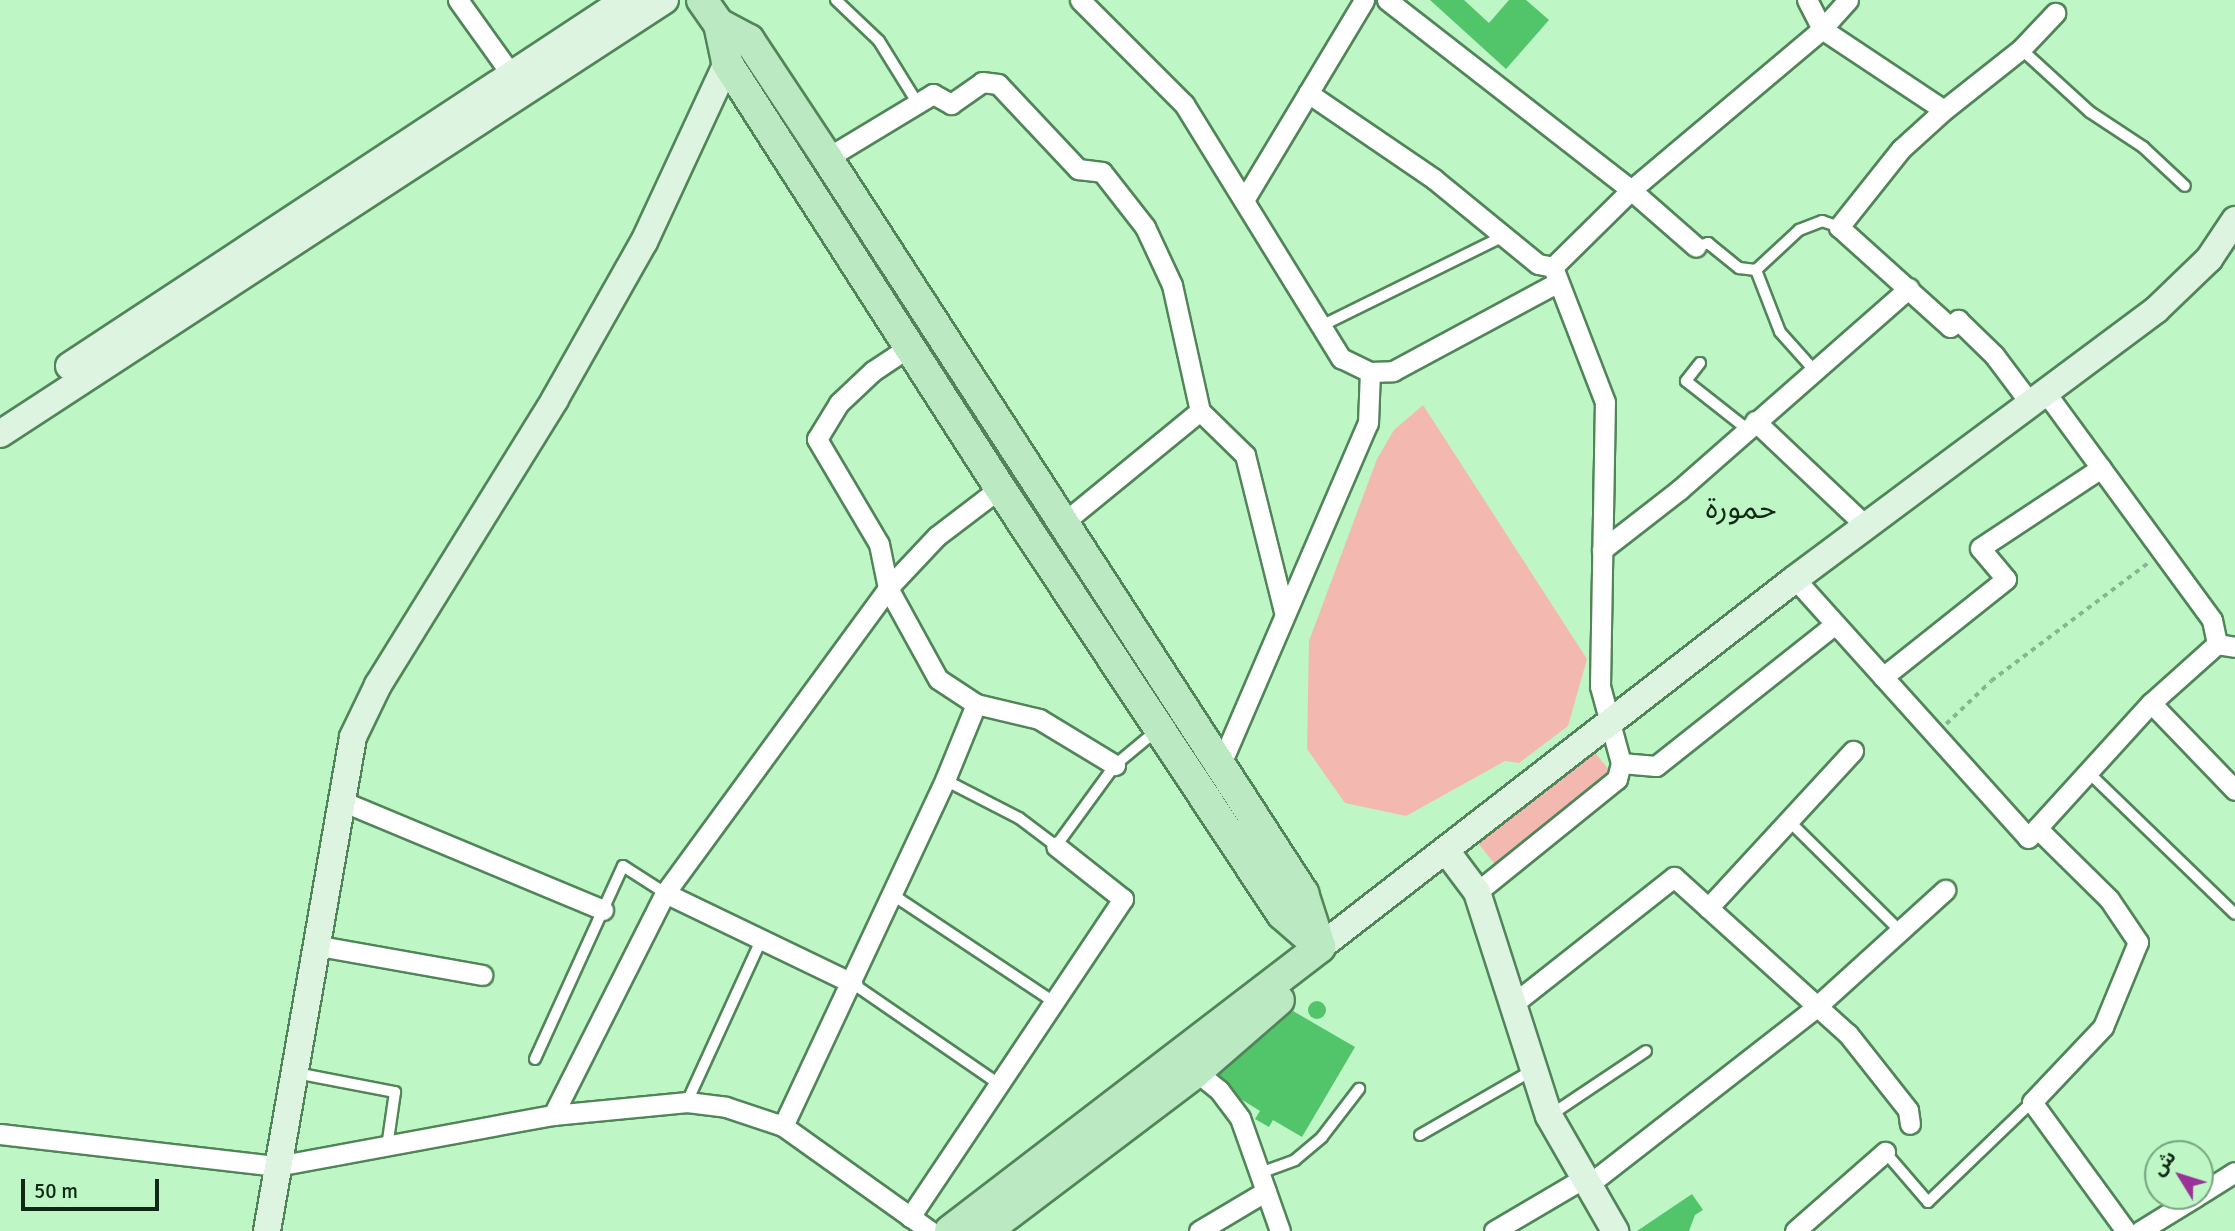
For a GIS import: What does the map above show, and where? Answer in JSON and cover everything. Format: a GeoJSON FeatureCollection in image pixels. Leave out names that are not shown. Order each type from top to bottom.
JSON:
{"type":"FeatureCollection","features":[{"type":"Feature","properties":{"kind":"main road"},"geometry":{"type":"LineString","coordinates":[[0,412],[614,7],[638,0]]}},
{"type":"Feature","properties":{"kind":"main road"},"geometry":{"type":"LineString","coordinates":[[0,434],[665,0]]}},
{"type":"Feature","properties":{"kind":"main road"},"geometry":{"type":"LineString","coordinates":[[710,12],[727,63],[1000,488],[1282,914],[1320,947]]}},
{"type":"Feature","properties":{"kind":"main road"},"geometry":{"type":"LineString","coordinates":[[710,12],[749,40],[827,159],[1303,893],[1320,947]]}},
{"type":"Feature","properties":{"kind":"main road"},"geometry":{"type":"LineString","coordinates":[[267,1231],[339,800],[353,737],[378,685],[555,399],[644,242],[727,63]]}},
{"type":"Feature","properties":{"kind":"main road"},"geometry":{"type":"LineString","coordinates":[[950,1231],[1187,1064],[1272,1008],[1320,947],[1447,852],[1610,721],[1865,525],[2156,310],[2209,259],[2235,220]]}},
{"type":"Feature","properties":{"kind":"main road"},"geometry":{"type":"LineString","coordinates":[[1447,852],[1477,892],[1549,1116],[1615,1231]]}},
{"type":"Feature","properties":{"kind":"main road"},"geometry":{"type":"LineString","coordinates":[[986,1231],[1187,1064]]}},
{"type":"Feature","properties":{"kind":"street"},"geometry":{"type":"LineString","coordinates":[[458,0],[511,74]]}},
{"type":"Feature","properties":{"kind":"street"},"geometry":{"type":"LineString","coordinates":[[1080,0],[1184,104],[1341,358],[1370,372],[1393,370],[1555,274],[1631,190],[1822,29],[1848,0]]}},
{"type":"Feature","properties":{"kind":"street"},"geometry":{"type":"LineString","coordinates":[[1244,201],[1364,0]]}},
{"type":"Feature","properties":{"kind":"street"},"geometry":{"type":"LineString","coordinates":[[1387,0],[1631,190],[1696,247]]}},
{"type":"Feature","properties":{"kind":"street"},"geometry":{"type":"LineString","coordinates":[[1807,0],[1822,29],[1944,110]]}},
{"type":"Feature","properties":{"kind":"street"},"geometry":{"type":"LineString","coordinates":[[1795,579],[2028,838],[2151,703],[2226,645],[2211,620],[2101,468],[2038,398],[1958,320],[1950,327],[1839,228],[1901,149],[1944,110],[2021,49],[2055,13]]}},
{"type":"Feature","properties":{"kind":"street"},"geometry":{"type":"LineString","coordinates":[[827,159],[933,94],[951,104],[982,82],[998,85],[1078,169],[1102,172],[1145,227],[1172,285],[1200,411],[1245,455],[1284,611]]}},
{"type":"Feature","properties":{"kind":"street"},"geometry":{"type":"LineString","coordinates":[[1308,93],[1434,178],[1538,264],[1555,274],[1605,402],[1600,686],[1621,763],[1617,779],[1477,892]]}},
{"type":"Feature","properties":{"kind":"street"},"geometry":{"type":"LineString","coordinates":[[1602,550],[1909,288]]}},
{"type":"Feature","properties":{"kind":"street"},"geometry":{"type":"LineString","coordinates":[[909,347],[873,371],[839,403],[817,439],[879,544],[888,587],[938,679],[976,704],[1039,719],[1115,765]]}},
{"type":"Feature","properties":{"kind":"street"},"geometry":{"type":"LineString","coordinates":[[1220,766],[1284,611],[1368,423],[1370,372]]}},
{"type":"Feature","properties":{"kind":"street"},"geometry":{"type":"LineString","coordinates":[[1063,523],[1200,411]]}},
{"type":"Feature","properties":{"kind":"street"},"geometry":{"type":"LineString","coordinates":[[1751,425],[1865,525]]}},
{"type":"Feature","properties":{"kind":"street"},"geometry":{"type":"LineString","coordinates":[[1883,677],[2006,579],[1980,548],[2101,468]]}},
{"type":"Feature","properties":{"kind":"street"},"geometry":{"type":"LineString","coordinates":[[553,1115],[666,893],[888,587],[937,536],[1000,488]]}},
{"type":"Feature","properties":{"kind":"street"},"geometry":{"type":"LineString","coordinates":[[1621,763],[1656,766],[1835,624]]}},
{"type":"Feature","properties":{"kind":"street"},"geometry":{"type":"LineString","coordinates":[[2151,703],[2235,790]]}},
{"type":"Feature","properties":{"kind":"street"},"geometry":{"type":"LineString","coordinates":[[783,1126],[945,780],[976,704]]}},
{"type":"Feature","properties":{"kind":"street"},"geometry":{"type":"LineString","coordinates":[[1708,908],[1853,751]]}},
{"type":"Feature","properties":{"kind":"street"},"geometry":{"type":"LineString","coordinates":[[339,800],[603,909]]}},
{"type":"Feature","properties":{"kind":"street"},"geometry":{"type":"LineString","coordinates":[[2037,828],[2109,899],[2138,942],[2103,1027],[2032,1102],[2126,1231]]}},
{"type":"Feature","properties":{"kind":"street"},"geometry":{"type":"LineString","coordinates":[[910,1217],[1123,899],[1056,846]]}},
{"type":"Feature","properties":{"kind":"street"},"geometry":{"type":"LineString","coordinates":[[1513,1004],[1674,877],[1786,975],[1815,1008],[1848,1034],[1908,1110],[1910,1124]]}},
{"type":"Feature","properties":{"kind":"street"},"geometry":{"type":"LineString","coordinates":[[1494,1231],[1586,1181],[1815,1008],[1945,890]]}},
{"type":"Feature","properties":{"kind":"street"},"geometry":{"type":"LineString","coordinates":[[666,893],[852,983]]}},
{"type":"Feature","properties":{"kind":"street"},"geometry":{"type":"LineString","coordinates":[[314,945],[482,975]]}},
{"type":"Feature","properties":{"kind":"street"},"geometry":{"type":"LineString","coordinates":[[1187,1064],[1219,1090],[1240,1118],[1280,1231]]}},
{"type":"Feature","properties":{"kind":"street"},"geometry":{"type":"LineString","coordinates":[[0,1134],[277,1166],[553,1115],[687,1102],[726,1107],[783,1126],[930,1231]]}},
{"type":"Feature","properties":{"kind":"street"},"geometry":{"type":"LineString","coordinates":[[1795,1231],[1885,1152]]}},
{"type":"Feature","properties":{"kind":"street"},"geometry":{"type":"LineString","coordinates":[[2214,1185],[2235,1172]]}},
{"type":"Feature","properties":{"kind":"street"},"geometry":{"type":"LineString","coordinates":[[1199,1231],[1263,1182]]}},
{"type":"Feature","properties":{"kind":"street"},"geometry":{"type":"LineString","coordinates":[[2140,1231],[2174,1210]]}},
{"type":"Feature","properties":{"kind":"lane"},"geometry":{"type":"LineString","coordinates":[[836,0],[879,41],[918,104]]}},
{"type":"Feature","properties":{"kind":"lane"},"geometry":{"type":"LineString","coordinates":[[2021,49],[2090,112],[2143,147],[2185,186]]}},
{"type":"Feature","properties":{"kind":"lane"},"geometry":{"type":"LineString","coordinates":[[1696,247],[1708,243],[1739,268],[1756,270],[1799,230],[1822,221],[1839,228]]}},
{"type":"Feature","properties":{"kind":"lane"},"geometry":{"type":"LineString","coordinates":[[1321,326],[1506,235]]}},
{"type":"Feature","properties":{"kind":"lane"},"geometry":{"type":"LineString","coordinates":[[1756,270],[1780,332],[1814,370]]}},
{"type":"Feature","properties":{"kind":"lane"},"geometry":{"type":"LineString","coordinates":[[1700,363],[1686,381],[1751,425]]}},
{"type":"Feature","properties":{"kind":"lane"},"geometry":{"type":"LineString","coordinates":[[945,780],[1019,818],[1056,846],[1115,765],[1159,727]]}},
{"type":"Feature","properties":{"kind":"lane"},"geometry":{"type":"LineString","coordinates":[[2088,772],[2235,914]]}},
{"type":"Feature","properties":{"kind":"lane"},"geometry":{"type":"LineString","coordinates":[[1789,821],[1900,931]]}},
{"type":"Feature","properties":{"kind":"lane"},"geometry":{"type":"LineString","coordinates":[[535,1059],[623,866],[666,893]]}},
{"type":"Feature","properties":{"kind":"lane"},"geometry":{"type":"LineString","coordinates":[[892,895],[1054,1002]]}},
{"type":"Feature","properties":{"kind":"lane"},"geometry":{"type":"LineString","coordinates":[[687,1102],[763,938]]}},
{"type":"Feature","properties":{"kind":"lane"},"geometry":{"type":"LineString","coordinates":[[852,983],[999,1084]]}},
{"type":"Feature","properties":{"kind":"lane"},"geometry":{"type":"LineString","coordinates":[[1549,1116],[1646,1051]]}},
{"type":"Feature","properties":{"kind":"lane"},"geometry":{"type":"LineString","coordinates":[[1420,1135],[1534,1069]]}},
{"type":"Feature","properties":{"kind":"lane"},"geometry":{"type":"LineString","coordinates":[[293,1073],[395,1091],[387,1147]]}},
{"type":"Feature","properties":{"kind":"lane"},"geometry":{"type":"LineString","coordinates":[[1263,1182],[1295,1160],[1322,1136],[1359,1089]]}},
{"type":"Feature","properties":{"kind":"lane"},"geometry":{"type":"LineString","coordinates":[[1885,1152],[1927,1202],[2032,1102]]}},
{"type":"Feature","properties":{"kind":"path"},"geometry":{"type":"LineString","coordinates":[[1935,735],[1991,681],[2162,552]]}},
{"type":"Feature","properties":{"kind":"shaded area"},"geometry":{"type":"Polygon","coordinates":[[[1423,405],[1587,659],[1568,726],[1519,763],[1505,761],[1406,816],[1345,803],[1307,749],[1309,641],[1377,459],[1394,430],[1423,405]]]}},
{"type":"Feature","properties":{"kind":"shaded area"},"geometry":{"type":"Polygon","coordinates":[[[1593,750],[1611,772],[1496,865],[1478,843],[1593,750]]]}},
{"type":"Feature","properties":{"kind":"building"},"geometry":{"type":"Polygon","coordinates":[[[1430,0],[1464,0],[1489,23],[1509,0],[1526,0],[1549,20],[1506,69],[1430,0]]]}},
{"type":"Feature","properties":{"kind":"building"},"geometry":{"type":"Polygon","coordinates":[[[1317,1001],[1323,1004],[1326,1010],[1323,1016],[1317,1019],[1311,1016],[1308,1010],[1311,1004],[1317,1001]]]}},
{"type":"Feature","properties":{"kind":"building"},"geometry":{"type":"Polygon","coordinates":[[[1293,1011],[1355,1047],[1302,1137],[1273,1120],[1269,1127],[1255,1119],[1260,1111],[1236,1096],[1218,1075],[1293,1011]]]}},
{"type":"Feature","properties":{"kind":"building"},"geometry":{"type":"Polygon","coordinates":[[[1692,1194],[1703,1210],[1695,1215],[1689,1231],[1637,1231],[1692,1194]]]}},
{"type":"Feature","properties":{"kind":"district","name":"حمورة"},"geometry":{"type":"Point","coordinates":[1741,509]}}]}
